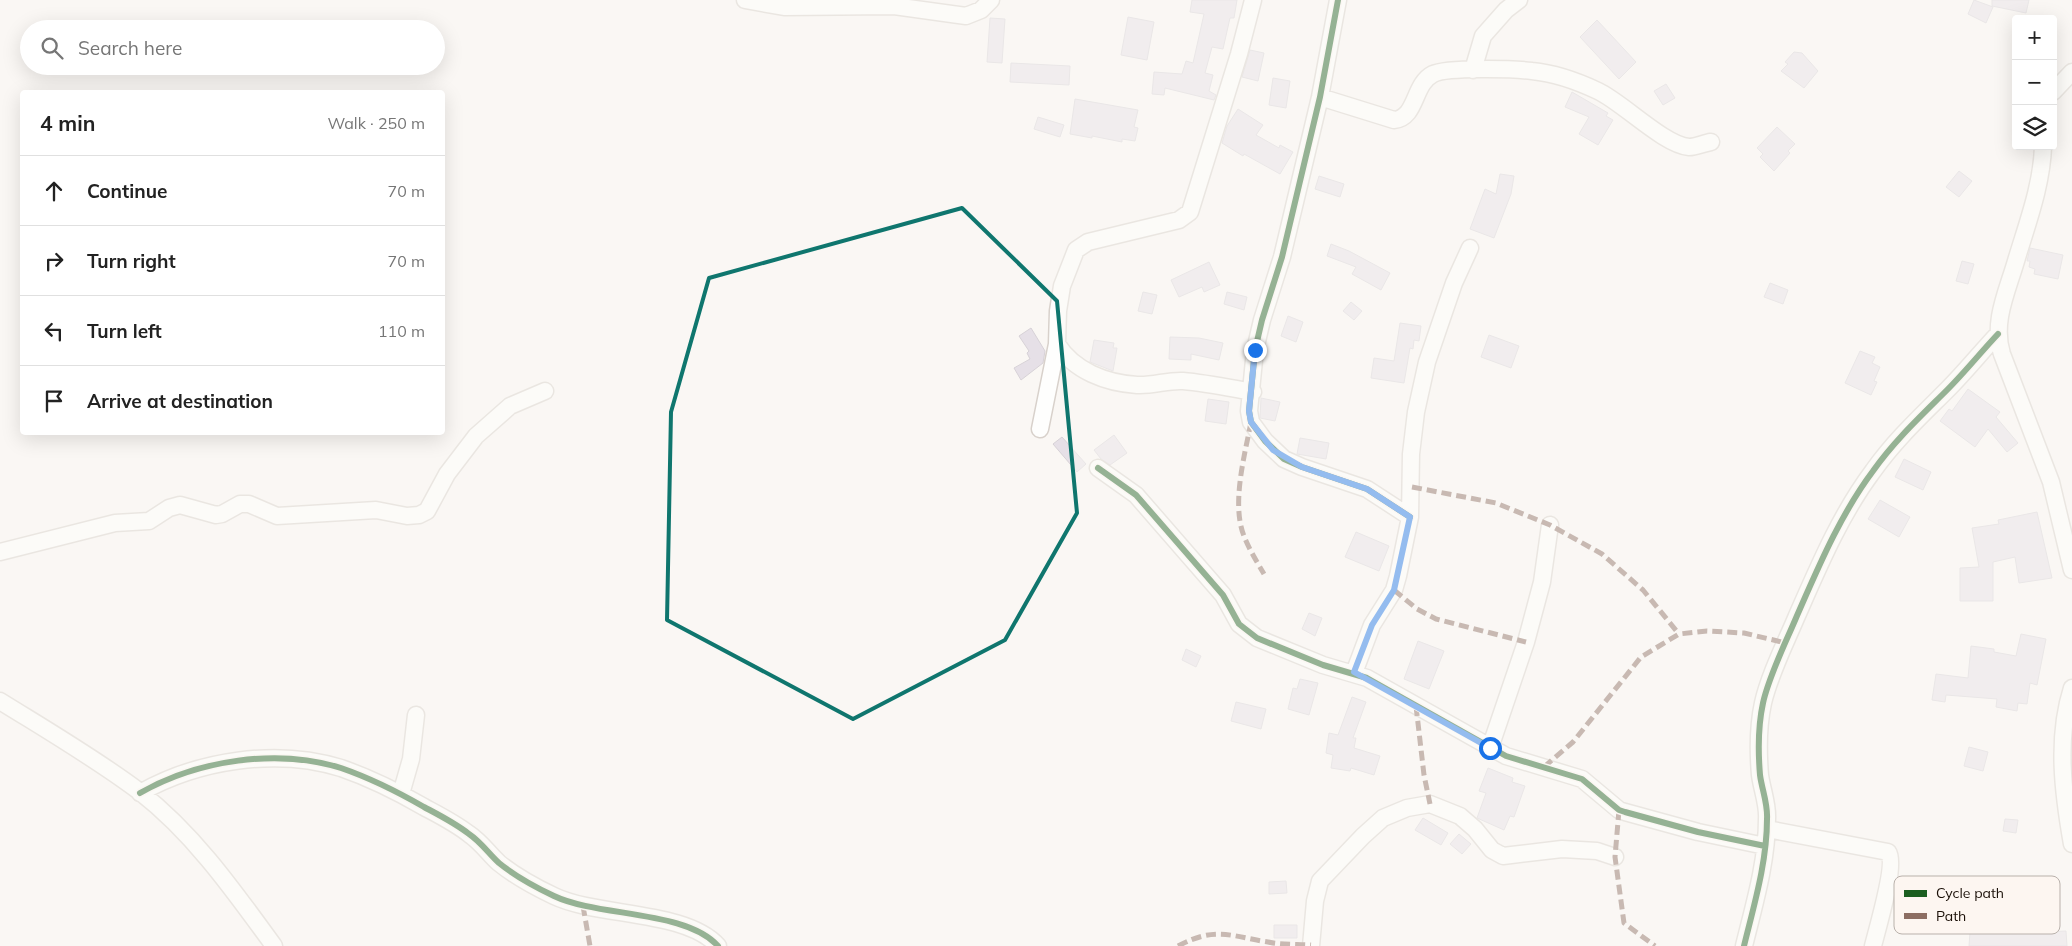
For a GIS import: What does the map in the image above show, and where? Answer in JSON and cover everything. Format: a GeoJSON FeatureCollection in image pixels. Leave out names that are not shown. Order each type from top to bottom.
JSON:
{"type":"FeatureCollection","features":[{"type":"Feature","properties":{"kind":"street"},"geometry":{"type":"LineString","coordinates":[[745,0],[784,7],[894,6],[966,16],[981,10],[991,0]]}},
{"type":"Feature","properties":{"kind":"street"},"geometry":{"type":"LineString","coordinates":[[1040,429],[1058,344],[1059,299],[1076,250],[1088,242],[1179,220],[1190,212],[1239,54],[1253,0]]}},
{"type":"Feature","properties":{"kind":"street"},"geometry":{"type":"LineString","coordinates":[[1338,0],[1320,97],[1282,257],[1262,320],[1255,350],[1253,392],[1249,411],[1251,422],[1273,450],[1302,467],[1367,489],[1410,517]]}},
{"type":"Feature","properties":{"kind":"street"},"geometry":{"type":"LineString","coordinates":[[1473,70],[1483,36],[1506,10],[1519,0]]}},
{"type":"Feature","properties":{"kind":"street"},"geometry":{"type":"LineString","coordinates":[[1320,97],[1394,120],[1402,119],[1408,114],[1422,82],[1434,73],[1473,70],[1534,71],[1599,91],[1637,118],[1681,145],[1691,147],[1711,142]]}},
{"type":"Feature","properties":{"kind":"street"},"geometry":{"type":"LineString","coordinates":[[2057,88],[2072,72]]}},
{"type":"Feature","properties":{"kind":"street"},"geometry":{"type":"LineString","coordinates":[[2043,150],[2039,184],[2001,307],[1998,334],[2002,354],[2051,482],[2072,567]]}},
{"type":"Feature","properties":{"kind":"street"},"geometry":{"type":"LineString","coordinates":[[1354,672],[1372,625],[1394,590],[1410,517],[1411,454],[1416,412],[1427,362],[1454,282],[1470,248]]}},
{"type":"Feature","properties":{"kind":"street"},"geometry":{"type":"LineString","coordinates":[[1744,946],[1767,829],[1758,742],[1763,701],[1813,579],[1846,512],[1872,471],[1907,428],[1948,389],[1998,334]]}},
{"type":"Feature","properties":{"kind":"street"},"geometry":{"type":"LineString","coordinates":[[1058,344],[1070,362],[1089,373],[1102,377],[1137,385],[1184,381],[1253,392]]}},
{"type":"Feature","properties":{"kind":"street"},"geometry":{"type":"LineString","coordinates":[[0,552],[115,523],[149,521],[169,508],[180,505],[216,515],[222,514],[240,504],[249,504],[277,516],[376,510],[407,516],[419,515],[427,511],[447,474],[476,436],[510,406],[545,391]]}},
{"type":"Feature","properties":{"kind":"street"},"geometry":{"type":"LineString","coordinates":[[1098,468],[1136,495],[1211,581],[1222,595],[1239,624],[1257,638],[1294,654],[1354,672],[1506,756],[1582,779],[1625,812],[1698,832],[1765,846]]}},
{"type":"Feature","properties":{"kind":"street"},"geometry":{"type":"LineString","coordinates":[[1490,748],[1526,642],[1542,582],[1550,525]]}},
{"type":"Feature","properties":{"kind":"street"},"geometry":{"type":"LineString","coordinates":[[2072,688],[2064,713],[2062,758],[2072,844]]}},
{"type":"Feature","properties":{"kind":"street"},"geometry":{"type":"LineString","coordinates":[[0,701],[140,793],[200,850],[228,882],[274,946]]}},
{"type":"Feature","properties":{"kind":"street"},"geometry":{"type":"LineString","coordinates":[[401,794],[410,759],[416,715]]}},
{"type":"Feature","properties":{"kind":"street"},"geometry":{"type":"LineString","coordinates":[[140,793],[163,779],[232,762],[293,759],[342,768],[401,794],[470,834],[510,872],[554,896],[583,906],[624,912],[694,929],[713,940],[718,946]]}},
{"type":"Feature","properties":{"kind":"street"},"geometry":{"type":"LineString","coordinates":[[1311,946],[1314,901],[1320,881],[1383,818],[1407,808],[1430,804],[1460,816],[1475,829],[1492,850],[1503,856],[1562,849],[1597,851],[1615,857]]}},
{"type":"Feature","properties":{"kind":"street"},"geometry":{"type":"LineString","coordinates":[[1767,829],[1836,844],[1888,852],[1892,860],[1890,877],[1873,946]]}},
{"type":"Feature","properties":{"kind":"highlighted area"},"geometry":{"type":"Polygon","coordinates":[[[962,208],[1057,301],[1077,513],[1005,640],[853,719],[667,620],[671,412],[709,278],[962,208]]]}},
{"type":"Feature","properties":{"kind":"building"},"geometry":{"type":"Polygon","coordinates":[[[1192,0],[1237,0],[1234,18],[1230,18],[1223,49],[1212,47],[1205,73],[1213,75],[1209,91],[1216,95],[1214,100],[1165,88],[1164,95],[1152,94],[1154,72],[1182,74],[1186,61],[1193,63],[1204,14],[1190,12],[1192,0]]]}},
{"type":"Feature","properties":{"kind":"building"},"geometry":{"type":"Polygon","coordinates":[[[1974,0],[1993,7],[1986,23],[1968,14],[1974,0]]]}},
{"type":"Feature","properties":{"kind":"building"},"geometry":{"type":"Polygon","coordinates":[[[1992,0],[2029,0],[2026,13],[1992,6],[1992,0]]]}},
{"type":"Feature","properties":{"kind":"building"},"geometry":{"type":"Polygon","coordinates":[[[1128,17],[1154,22],[1147,60],[1121,55],[1128,17]]]}},
{"type":"Feature","properties":{"kind":"building"},"geometry":{"type":"Polygon","coordinates":[[[990,18],[1005,19],[1002,63],[987,62],[990,18]]]}},
{"type":"Feature","properties":{"kind":"building"},"geometry":{"type":"Polygon","coordinates":[[[1597,20],[1636,62],[1619,79],[1580,37],[1597,20]]]}},
{"type":"Feature","properties":{"kind":"building"},"geometry":{"type":"Polygon","coordinates":[[[1250,50],[1264,53],[1258,81],[1242,77],[1250,50]]]}},
{"type":"Feature","properties":{"kind":"building"},"geometry":{"type":"Polygon","coordinates":[[[1794,52],[1802,53],[1818,71],[1804,88],[1781,71],[1788,64],[1785,62],[1794,52]]]}},
{"type":"Feature","properties":{"kind":"building"},"geometry":{"type":"Polygon","coordinates":[[[1011,63],[1070,66],[1069,85],[1010,82],[1011,63]]]}},
{"type":"Feature","properties":{"kind":"building"},"geometry":{"type":"Polygon","coordinates":[[[1273,78],[1290,81],[1286,108],[1269,105],[1273,78]]]}},
{"type":"Feature","properties":{"kind":"building"},"geometry":{"type":"Polygon","coordinates":[[[1666,84],[1675,98],[1663,105],[1654,91],[1666,84]]]}},
{"type":"Feature","properties":{"kind":"building"},"geometry":{"type":"Polygon","coordinates":[[[1572,92],[1608,113],[1606,116],[1613,120],[1598,145],[1579,134],[1589,117],[1565,107],[1572,92]]]}},
{"type":"Feature","properties":{"kind":"building"},"geometry":{"type":"Polygon","coordinates":[[[1075,99],[1138,110],[1134,127],[1138,128],[1135,141],[1122,139],[1122,142],[1070,134],[1075,99]]]}},
{"type":"Feature","properties":{"kind":"building"},"geometry":{"type":"Polygon","coordinates":[[[1238,109],[1263,125],[1256,135],[1279,148],[1280,145],[1293,152],[1280,174],[1244,154],[1243,156],[1222,143],[1227,126],[1238,109]]]}},
{"type":"Feature","properties":{"kind":"building"},"geometry":{"type":"Polygon","coordinates":[[[1038,117],[1064,125],[1060,137],[1034,129],[1038,117]]]}},
{"type":"Feature","properties":{"kind":"building"},"geometry":{"type":"Polygon","coordinates":[[[1777,127],[1795,144],[1788,151],[1790,153],[1774,171],[1760,157],[1763,154],[1757,148],[1777,127]]]}},
{"type":"Feature","properties":{"kind":"building"},"geometry":{"type":"Polygon","coordinates":[[[1959,171],[1972,181],[1959,197],[1946,187],[1959,171]]]}},
{"type":"Feature","properties":{"kind":"building"},"geometry":{"type":"Polygon","coordinates":[[[1500,174],[1514,176],[1511,194],[1494,238],[1470,229],[1485,189],[1496,194],[1500,174]]]}},
{"type":"Feature","properties":{"kind":"building"},"geometry":{"type":"Polygon","coordinates":[[[1319,176],[1344,184],[1340,197],[1315,189],[1319,176]]]}},
{"type":"Feature","properties":{"kind":"building"},"geometry":{"type":"Polygon","coordinates":[[[1331,244],[1349,251],[1390,273],[1381,290],[1352,274],[1356,267],[1327,256],[1331,244]]]}},
{"type":"Feature","properties":{"kind":"building"},"geometry":{"type":"Polygon","coordinates":[[[2030,248],[2063,255],[2058,279],[2034,274],[2035,269],[2029,267],[2030,261],[2027,261],[2030,248]]]}},
{"type":"Feature","properties":{"kind":"building"},"geometry":{"type":"Polygon","coordinates":[[[1962,261],[1974,264],[1968,284],[1956,281],[1962,261]]]}},
{"type":"Feature","properties":{"kind":"building"},"geometry":{"type":"Polygon","coordinates":[[[1209,262],[1220,285],[1204,292],[1202,287],[1179,297],[1171,280],[1209,262]]]}},
{"type":"Feature","properties":{"kind":"building"},"geometry":{"type":"Polygon","coordinates":[[[1770,283],[1788,290],[1783,304],[1764,297],[1770,283]]]}},
{"type":"Feature","properties":{"kind":"building"},"geometry":{"type":"Polygon","coordinates":[[[1143,292],[1157,295],[1152,314],[1138,311],[1143,292]]]}},
{"type":"Feature","properties":{"kind":"building"},"geometry":{"type":"Polygon","coordinates":[[[1227,292],[1247,297],[1244,310],[1224,304],[1227,292]]]}},
{"type":"Feature","properties":{"kind":"building"},"geometry":{"type":"Polygon","coordinates":[[[1351,302],[1362,311],[1354,320],[1343,311],[1351,302]]]}},
{"type":"Feature","properties":{"kind":"building"},"geometry":{"type":"Polygon","coordinates":[[[1288,316],[1303,322],[1296,342],[1281,336],[1288,316]]]}},
{"type":"Feature","properties":{"kind":"building"},"geometry":{"type":"Polygon","coordinates":[[[1400,323],[1421,326],[1419,341],[1414,340],[1413,349],[1410,348],[1404,383],[1371,378],[1374,358],[1394,361],[1400,323]]]}},
{"type":"Feature","properties":{"kind":"building"},"geometry":{"type":"Polygon","coordinates":[[[1031,328],[1045,351],[1043,363],[1021,380],[1014,368],[1030,359],[1027,353],[1029,351],[1019,336],[1031,328]]]}},
{"type":"Feature","properties":{"kind":"building"},"geometry":{"type":"Polygon","coordinates":[[[1489,335],[1519,346],[1511,368],[1481,357],[1489,335]]]}},
{"type":"Feature","properties":{"kind":"building"},"geometry":{"type":"Polygon","coordinates":[[[1170,337],[1199,338],[1223,343],[1219,360],[1191,354],[1191,360],[1169,359],[1170,337]]]}},
{"type":"Feature","properties":{"kind":"building"},"geometry":{"type":"Polygon","coordinates":[[[1094,340],[1114,343],[1113,348],[1117,348],[1113,371],[1090,362],[1094,340]]]}},
{"type":"Feature","properties":{"kind":"building"},"geometry":{"type":"Polygon","coordinates":[[[1860,351],[1875,357],[1872,363],[1880,367],[1874,381],[1877,382],[1871,395],[1845,383],[1860,351]]]}},
{"type":"Feature","properties":{"kind":"building"},"geometry":{"type":"Polygon","coordinates":[[[1968,389],[2000,412],[1996,417],[2018,443],[2007,452],[1988,429],[1975,447],[1940,421],[1949,409],[1952,411],[1968,389]]]}},
{"type":"Feature","properties":{"kind":"building"},"geometry":{"type":"Polygon","coordinates":[[[1261,398],[1280,402],[1275,421],[1260,418],[1261,398]]]}},
{"type":"Feature","properties":{"kind":"building"},"geometry":{"type":"Polygon","coordinates":[[[1208,399],[1229,402],[1226,424],[1205,421],[1208,399]]]}},
{"type":"Feature","properties":{"kind":"building"},"geometry":{"type":"Polygon","coordinates":[[[1114,435],[1127,453],[1110,465],[1101,459],[1094,450],[1114,435]]]}},
{"type":"Feature","properties":{"kind":"building"},"geometry":{"type":"Polygon","coordinates":[[[1062,437],[1086,464],[1077,472],[1053,444],[1062,437]]]}},
{"type":"Feature","properties":{"kind":"building"},"geometry":{"type":"Polygon","coordinates":[[[1300,438],[1329,443],[1326,459],[1297,454],[1300,438]]]}},
{"type":"Feature","properties":{"kind":"building"},"geometry":{"type":"Polygon","coordinates":[[[1904,459],[1931,472],[1923,490],[1895,477],[1904,459]]]}},
{"type":"Feature","properties":{"kind":"building"},"geometry":{"type":"Polygon","coordinates":[[[1880,500],[1910,517],[1899,537],[1868,519],[1880,500]]]}},
{"type":"Feature","properties":{"kind":"building"},"geometry":{"type":"Polygon","coordinates":[[[2037,512],[2052,578],[2019,583],[2015,557],[1993,562],[1993,601],[1960,601],[1960,568],[1979,567],[1972,528],[1999,524],[1998,520],[2037,512]]]}},
{"type":"Feature","properties":{"kind":"building"},"geometry":{"type":"Polygon","coordinates":[[[1356,532],[1389,546],[1379,571],[1345,557],[1356,532]]]}},
{"type":"Feature","properties":{"kind":"building"},"geometry":{"type":"Polygon","coordinates":[[[1309,613],[1322,618],[1315,636],[1302,629],[1309,613]]]}},
{"type":"Feature","properties":{"kind":"building"},"geometry":{"type":"Polygon","coordinates":[[[2021,634],[2046,639],[2037,685],[2030,683],[2027,704],[2018,703],[2017,711],[1996,707],[1997,699],[1946,695],[1945,702],[1932,700],[1936,674],[1968,678],[1971,646],[1994,649],[1994,652],[2016,656],[2021,634]]]}},
{"type":"Feature","properties":{"kind":"building"},"geometry":{"type":"Polygon","coordinates":[[[1418,641],[1444,651],[1429,689],[1404,679],[1418,641]]]}},
{"type":"Feature","properties":{"kind":"building"},"geometry":{"type":"Polygon","coordinates":[[[1186,649],[1201,656],[1196,667],[1182,660],[1186,649]]]}},
{"type":"Feature","properties":{"kind":"building"},"geometry":{"type":"Polygon","coordinates":[[[1300,679],[1318,683],[1309,715],[1288,709],[1293,688],[1297,689],[1300,679]]]}},
{"type":"Feature","properties":{"kind":"building"},"geometry":{"type":"Polygon","coordinates":[[[1352,697],[1366,702],[1353,738],[1356,738],[1354,748],[1380,756],[1374,775],[1351,768],[1350,771],[1331,768],[1333,755],[1326,753],[1329,733],[1338,735],[1352,697]]]}},
{"type":"Feature","properties":{"kind":"building"},"geometry":{"type":"Polygon","coordinates":[[[1236,702],[1266,709],[1261,729],[1231,721],[1236,702]]]}},
{"type":"Feature","properties":{"kind":"building"},"geometry":{"type":"Polygon","coordinates":[[[1969,747],[1988,752],[1983,771],[1964,766],[1969,747]]]}},
{"type":"Feature","properties":{"kind":"building"},"geometry":{"type":"Polygon","coordinates":[[[1488,768],[1513,778],[1512,782],[1525,786],[1514,817],[1510,816],[1504,830],[1477,818],[1486,793],[1479,791],[1488,768]]]}},
{"type":"Feature","properties":{"kind":"building"},"geometry":{"type":"Polygon","coordinates":[[[1423,818],[1448,833],[1441,845],[1415,830],[1423,818]]]}},
{"type":"Feature","properties":{"kind":"building"},"geometry":{"type":"Polygon","coordinates":[[[2005,819],[2018,820],[2016,833],[2003,831],[2005,819]]]}},
{"type":"Feature","properties":{"kind":"building"},"geometry":{"type":"Polygon","coordinates":[[[1459,834],[1471,844],[1462,854],[1450,844],[1459,834]]]}},
{"type":"Feature","properties":{"kind":"building"},"geometry":{"type":"Polygon","coordinates":[[[1286,881],[1287,893],[1269,894],[1269,882],[1286,881]]]}},
{"type":"Feature","properties":{"kind":"building"},"geometry":{"type":"Polygon","coordinates":[[[1274,925],[1297,925],[1297,938],[1274,938],[1274,925]]]}},
{"type":"Feature","properties":{"kind":"building"},"geometry":{"type":"Polygon","coordinates":[[[2060,931],[2066,931],[2067,946],[1969,946],[1970,934],[2060,934],[2060,931]]]}},
{"type":"Feature","properties":{"kind":"marked path"},"geometry":{"type":"LineString","coordinates":[[1251,422],[1240,479],[1240,523],[1251,551],[1264,574]]}},
{"type":"Feature","properties":{"kind":"marked path"},"geometry":{"type":"LineString","coordinates":[[1412,487],[1496,503],[1550,525],[1602,554],[1643,590],[1679,634]]}},
{"type":"Feature","properties":{"kind":"marked path"},"geometry":{"type":"LineString","coordinates":[[1394,590],[1417,609],[1436,619],[1526,642]]}},
{"type":"Feature","properties":{"kind":"marked path"},"geometry":{"type":"LineString","coordinates":[[1544,767],[1573,742],[1641,657],[1679,634],[1707,631],[1744,633],[1786,643]]}},
{"type":"Feature","properties":{"kind":"marked path"},"geometry":{"type":"LineString","coordinates":[[1416,706],[1424,775],[1430,804]]}},
{"type":"Feature","properties":{"kind":"marked path"},"geometry":{"type":"LineString","coordinates":[[1619,810],[1615,857],[1624,923],[1655,946]]}},
{"type":"Feature","properties":{"kind":"marked path"},"geometry":{"type":"LineString","coordinates":[[583,906],[590,946]]}},
{"type":"Feature","properties":{"kind":"marked path"},"geometry":{"type":"LineString","coordinates":[[1178,946],[1213,934],[1232,935],[1273,943],[1311,945]]}},
{"type":"Feature","properties":{"kind":"cycle path"},"geometry":{"type":"LineString","coordinates":[[1338,0],[1320,97],[1282,257],[1262,320],[1255,350],[1249,411],[1251,422],[1265,441],[1284,459],[1367,489],[1410,517]]}},
{"type":"Feature","properties":{"kind":"cycle path"},"geometry":{"type":"LineString","coordinates":[[1744,946],[1765,851],[1767,808],[1759,766],[1760,721],[1769,682],[1778,660],[1830,542],[1861,488],[1899,439],[1954,383],[1998,334]]}},
{"type":"Feature","properties":{"kind":"cycle path"},"geometry":{"type":"LineString","coordinates":[[1098,468],[1136,495],[1223,595],[1239,624],[1257,638],[1323,665],[1367,678],[1506,756],[1582,779],[1619,810],[1698,832],[1765,846]]}},
{"type":"Feature","properties":{"kind":"cycle path"},"geometry":{"type":"LineString","coordinates":[[140,793],[187,772],[212,765],[238,761],[265,758],[291,759],[341,768],[384,786],[453,823],[473,837],[505,868],[554,896],[572,903],[640,915],[685,926],[704,934],[718,946]]}},
{"type":"Feature","properties":{"kind":"route"},"geometry":{"type":"LineString","coordinates":[[1255,350],[1253,392],[1249,411],[1251,422],[1273,450],[1284,459],[1302,467],[1367,489],[1392,503],[1410,517],[1394,590],[1372,625],[1354,672],[1490,748]]}}]}
